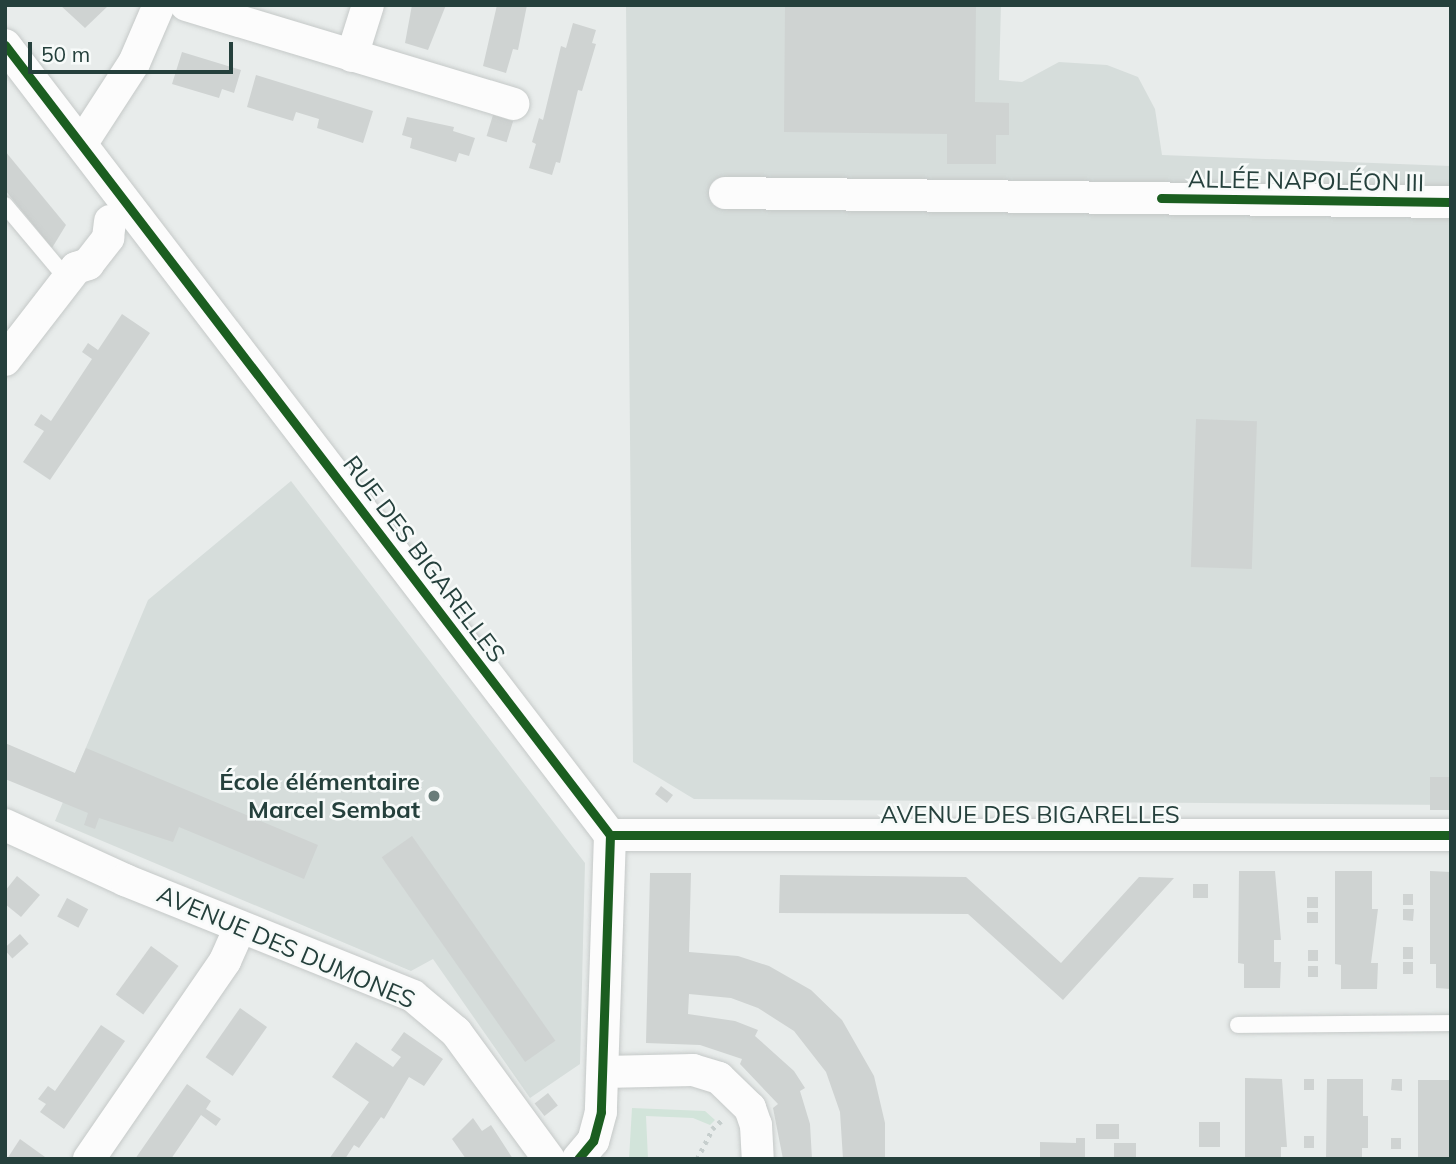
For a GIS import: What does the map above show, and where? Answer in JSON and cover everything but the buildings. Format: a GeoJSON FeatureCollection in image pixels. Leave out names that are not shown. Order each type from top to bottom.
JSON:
{"type":"FeatureCollection","features":[{"type":"Feature","properties":{"kind":"street"},"geometry":{"type":"LineString","coordinates":[[82,143],[134,63],[159,5]]}},
{"type":"Feature","properties":{"kind":"street"},"geometry":{"type":"LineString","coordinates":[[186,5],[513,104]]}},
{"type":"Feature","properties":{"kind":"street"},"geometry":{"type":"LineString","coordinates":[[352,56],[369,5]]}},
{"type":"Feature","properties":{"kind":"street","name":"RUE DES BIGARELLES"},"geometry":{"type":"LineString","coordinates":[[5,45],[82,143],[120,213],[610,835]]}},
{"type":"Feature","properties":{"kind":"street","name":"ALLÉE NAPOLÉON III"},"geometry":{"type":"LineString","coordinates":[[725,193],[1451,201]]}},
{"type":"Feature","properties":{"kind":"street"},"geometry":{"type":"LineString","coordinates":[[5,360],[71,274],[88,264],[108,238],[120,213]]}},
{"type":"Feature","properties":{"kind":"street","name":"AVENUE DES DUMONES"},"geometry":{"type":"LineString","coordinates":[[5,825],[240,927],[413,996],[456,1032],[549,1159]]}},
{"type":"Feature","properties":{"kind":"street"},"geometry":{"type":"LineString","coordinates":[[578,1159],[599,1127],[604,1072],[610,835]]}},
{"type":"Feature","properties":{"kind":"street","name":"AVENUE DES BIGARELLES"},"geometry":{"type":"LineString","coordinates":[[610,835],[1451,835]]}},
{"type":"Feature","properties":{"kind":"street"},"geometry":{"type":"LineString","coordinates":[[89,1159],[225,961],[240,927]]}},
{"type":"Feature","properties":{"kind":"street"},"geometry":{"type":"LineString","coordinates":[[604,1072],[693,1070],[719,1078],[750,1108],[756,1125],[758,1159]]}},
{"type":"Feature","properties":{"kind":"lane"},"geometry":{"type":"LineString","coordinates":[[5,205],[71,274]]}},
{"type":"Feature","properties":{"kind":"lane"},"geometry":{"type":"LineString","coordinates":[[1238,1025],[1451,1023]]}},
{"type":"Feature","properties":{"kind":"path"},"geometry":{"type":"LineString","coordinates":[[697,1159],[718,1123]]}},
{"type":"Feature","properties":{"kind":"shaded area"},"geometry":{"type":"Polygon","coordinates":[[[626,5],[1001,5],[999,80],[1022,82],[1059,62],[1107,65],[1138,77],[1155,109],[1162,155],[1451,166],[1451,805],[694,799],[633,762],[626,5]]]}},
{"type":"Feature","properties":{"kind":"shaded area","name":"École élémentaire Marcel Sembat"},"geometry":{"type":"Polygon","coordinates":[[[291,481],[585,863],[580,1064],[530,1098],[433,959],[411,971],[55,821],[148,600],[291,481]]]}},
{"type":"Feature","properties":{"kind":"green space"},"geometry":{"type":"Polygon","coordinates":[[[632,1108],[705,1111],[715,1120],[710,1125],[693,1118],[646,1116],[648,1159],[629,1159],[632,1108]]]}},
{"type":"Feature","properties":{"kind":"cycle path"},"geometry":{"type":"LineString","coordinates":[[5,45],[610,835],[601,1112],[593,1141],[578,1159]]}},
{"type":"Feature","properties":{"kind":"cycle path"},"geometry":{"type":"LineString","coordinates":[[1161,198],[1451,202]]}},
{"type":"Feature","properties":{"kind":"cycle path"},"geometry":{"type":"LineString","coordinates":[[610,835],[1451,835]]}},
{"type":"Feature","properties":{"kind":"place","name":"École élémentaire Marcel Sembat"},"geometry":{"type":"Point","coordinates":[434,796]}}]}
